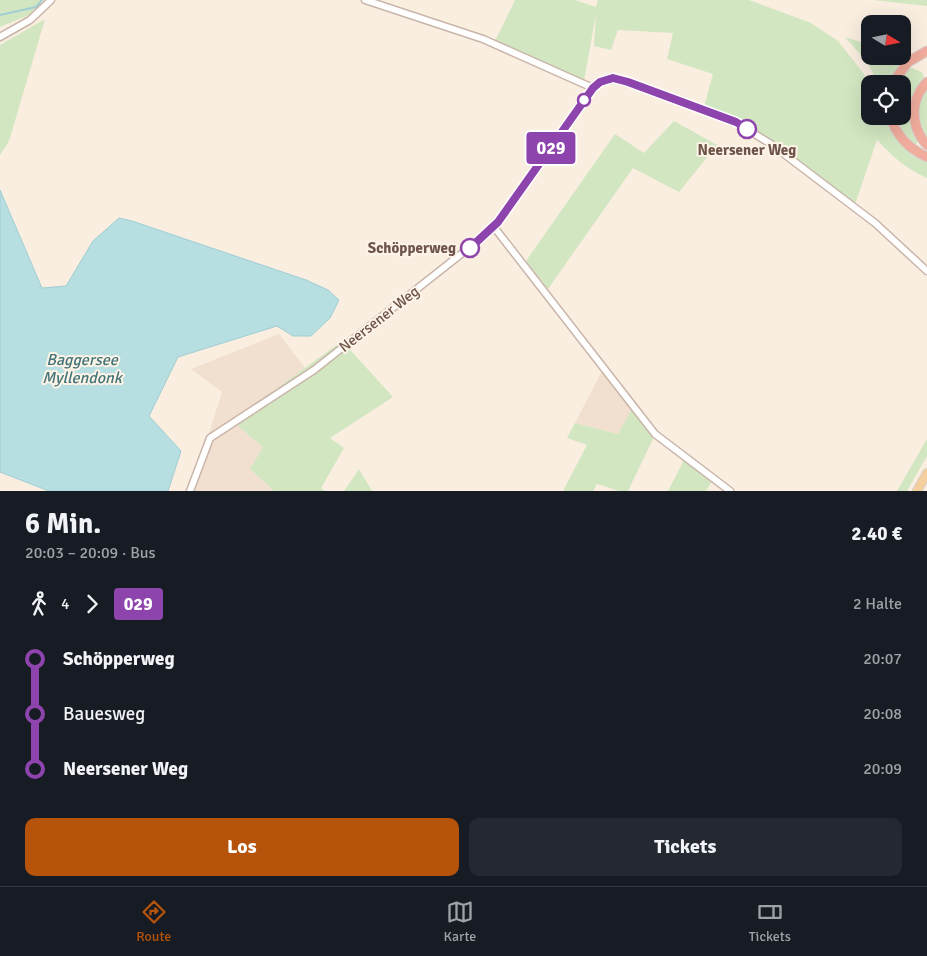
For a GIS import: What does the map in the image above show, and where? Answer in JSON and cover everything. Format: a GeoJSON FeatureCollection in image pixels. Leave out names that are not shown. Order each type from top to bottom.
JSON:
{"type":"FeatureCollection","features":[{"type":"Feature","properties":{"kind":"highway"},"geometry":{"type":"LineString","coordinates":[[897,75],[902,67],[923,52]]}},
{"type":"Feature","properties":{"kind":"highway"},"geometry":{"type":"LineString","coordinates":[[927,82],[916,97],[914,111],[917,131],[927,144]]}},
{"type":"Feature","properties":{"kind":"highway"},"geometry":{"type":"LineString","coordinates":[[894,125],[905,142],[927,157]]}},
{"type":"Feature","properties":{"kind":"main road"},"geometry":{"type":"LineString","coordinates":[[917,491],[927,473]]}},
{"type":"Feature","properties":{"kind":"street"},"geometry":{"type":"LineString","coordinates":[[0,37],[30,20],[52,0]]}},
{"type":"Feature","properties":{"kind":"street"},"geometry":{"type":"LineString","coordinates":[[365,0],[483,39],[593,88],[600,82],[613,78],[736,122],[771,144],[818,182],[875,223],[927,271]]}},
{"type":"Feature","properties":{"kind":"street","name":"Neersener Weg"},"geometry":{"type":"LineString","coordinates":[[190,491],[211,436],[314,370],[494,227],[593,88]]}},
{"type":"Feature","properties":{"kind":"street"},"geometry":{"type":"LineString","coordinates":[[494,227],[655,434],[730,491]]}},
{"type":"Feature","properties":{"kind":"shaded area"},"geometry":{"type":"Polygon","coordinates":[[[279,334],[305,368],[232,421],[263,447],[250,469],[274,491],[191,491],[222,392],[191,369],[279,334]]]}},
{"type":"Feature","properties":{"kind":"shaded area"},"geometry":{"type":"Polygon","coordinates":[[[602,371],[632,409],[618,434],[575,423],[602,371]]]}},
{"type":"Feature","properties":{"kind":"green space"},"geometry":{"type":"Polygon","coordinates":[[[0,0],[44,0],[29,15],[0,27],[0,0]]]}},
{"type":"Feature","properties":{"kind":"green space"},"geometry":{"type":"Polygon","coordinates":[[[515,0],[575,0],[596,7],[598,0],[749,0],[811,23],[838,41],[864,75],[861,75],[861,125],[888,125],[906,150],[927,162],[927,178],[912,171],[900,162],[877,140],[853,210],[795,165],[738,128],[702,114],[713,74],[667,59],[673,33],[618,30],[611,50],[594,46],[596,14],[584,81],[495,41],[515,0]]]}},
{"type":"Feature","properties":{"kind":"green space"},"geometry":{"type":"Polygon","coordinates":[[[873,0],[927,0],[927,6],[873,0]]]}},
{"type":"Feature","properties":{"kind":"green space"},"geometry":{"type":"Polygon","coordinates":[[[45,19],[9,141],[0,155],[0,45],[45,19]]]}},
{"type":"Feature","properties":{"kind":"green space"},"geometry":{"type":"Polygon","coordinates":[[[845,37],[861,42],[861,55],[845,37]]]}},
{"type":"Feature","properties":{"kind":"green space"},"geometry":{"type":"Polygon","coordinates":[[[869,65],[899,65],[892,75],[874,75],[869,65]]]}},
{"type":"Feature","properties":{"kind":"green space"},"geometry":{"type":"Polygon","coordinates":[[[912,68],[922,72],[924,76],[914,131],[918,142],[915,145],[904,135],[900,125],[911,125],[911,75],[904,75],[906,71],[912,68]]]}},
{"type":"Feature","properties":{"kind":"green space"},"geometry":{"type":"Polygon","coordinates":[[[927,87],[927,138],[920,126],[918,112],[923,93],[927,87]]]}},
{"type":"Feature","properties":{"kind":"green space"},"geometry":{"type":"Polygon","coordinates":[[[674,121],[717,145],[679,192],[633,168],[548,289],[526,261],[615,134],[644,153],[674,121]]]}},
{"type":"Feature","properties":{"kind":"green space"},"geometry":{"type":"Polygon","coordinates":[[[342,341],[393,397],[330,438],[344,448],[321,488],[325,491],[274,491],[250,469],[263,447],[232,421],[342,341]]]}},
{"type":"Feature","properties":{"kind":"green space"},"geometry":{"type":"Polygon","coordinates":[[[632,409],[654,437],[628,491],[619,491],[597,484],[593,491],[563,491],[587,445],[567,438],[575,423],[618,434],[632,409]]]}},
{"type":"Feature","properties":{"kind":"green space"},"geometry":{"type":"Polygon","coordinates":[[[927,439],[927,456],[907,491],[897,491],[927,439]]]}},
{"type":"Feature","properties":{"kind":"green space"},"geometry":{"type":"Polygon","coordinates":[[[684,460],[712,481],[706,491],[668,491],[684,460]]]}},
{"type":"Feature","properties":{"kind":"green space"},"geometry":{"type":"Polygon","coordinates":[[[359,469],[372,491],[344,491],[359,469]]]}},
{"type":"Feature","properties":{"kind":"water","name":"Baggersee Myllendonk"},"geometry":{"type":"Polygon","coordinates":[[[0,190],[42,288],[66,286],[93,241],[119,218],[306,280],[328,290],[339,300],[330,318],[311,336],[293,336],[277,326],[178,357],[149,416],[181,451],[168,491],[49,491],[0,472],[0,190]]]}},
{"type":"Feature","properties":{"kind":"waterway"},"geometry":{"type":"LineString","coordinates":[[0,15],[36,7],[42,0]]}},
{"type":"Feature","properties":{"kind":"bus line","name":"029"},"geometry":{"type":"LineString","coordinates":[[470,248],[498,222],[593,88],[600,82],[613,78],[628,82],[736,122],[747,129]]}},
{"type":"Feature","properties":{"kind":"place","name":"Neersener Weg"},"geometry":{"type":"Point","coordinates":[747,129]}},
{"type":"Feature","properties":{"kind":"place","name":"Schöpperweg"},"geometry":{"type":"Point","coordinates":[470,248]}}]}
